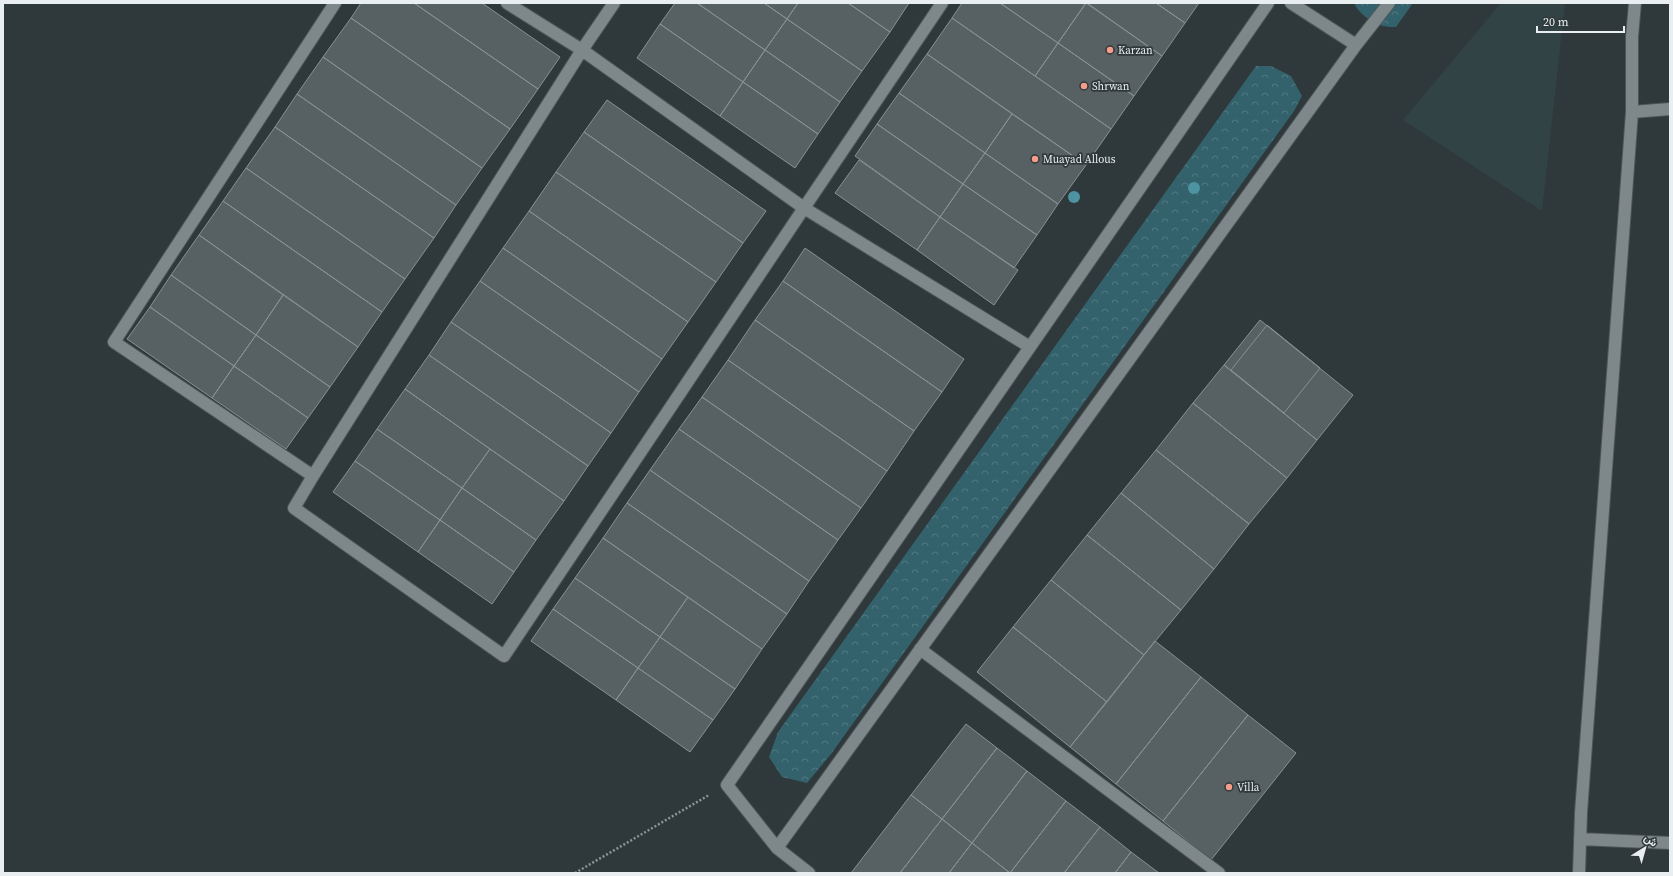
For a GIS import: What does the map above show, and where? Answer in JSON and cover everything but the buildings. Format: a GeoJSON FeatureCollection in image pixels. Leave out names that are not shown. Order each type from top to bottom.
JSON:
{"type":"FeatureCollection","features":[{"type":"Feature","properties":{"kind":"street"},"geometry":{"type":"LineString","coordinates":[[313,476],[114,342],[335,3]]}},
{"type":"Feature","properties":{"kind":"street"},"geometry":{"type":"LineString","coordinates":[[507,3],[582,50],[804,208],[1030,348]]}},
{"type":"Feature","properties":{"kind":"street"},"geometry":{"type":"LineString","coordinates":[[614,3],[582,50],[294,508],[504,656],[942,3]]}},
{"type":"Feature","properties":{"kind":"street"},"geometry":{"type":"LineString","coordinates":[[809,873],[777,848],[727,785],[1268,3]]}},
{"type":"Feature","properties":{"kind":"street"},"geometry":{"type":"LineString","coordinates":[[1291,3],[1356,45]]}},
{"type":"Feature","properties":{"kind":"street"},"geometry":{"type":"LineString","coordinates":[[777,848],[1356,45],[1389,3]]}},
{"type":"Feature","properties":{"kind":"street"},"geometry":{"type":"LineString","coordinates":[[1579,873],[1580,813],[1632,112],[1632,37],[1636,3]]}},
{"type":"Feature","properties":{"kind":"street"},"geometry":{"type":"LineString","coordinates":[[1632,112],[1670,109]]}},
{"type":"Feature","properties":{"kind":"street"},"geometry":{"type":"LineString","coordinates":[[920,649],[1219,873]]}},
{"type":"Feature","properties":{"kind":"street"},"geometry":{"type":"LineString","coordinates":[[1580,839],[1670,843]]}},
{"type":"Feature","properties":{"kind":"path"},"geometry":{"type":"LineString","coordinates":[[575,873],[727,785]]}},
{"type":"Feature","properties":{"kind":"shaded area"},"geometry":{"type":"Polygon","coordinates":[[[1501,3],[1565,3],[1542,211],[1403,120],[1501,3]]]}},
{"type":"Feature","properties":{"kind":"green space"},"geometry":{"type":"Polygon","coordinates":[[[1354,3],[1413,3],[1396,27],[1379,25],[1366,18],[1354,3]]]}},
{"type":"Feature","properties":{"kind":"green space"},"geometry":{"type":"Polygon","coordinates":[[[1256,66],[1271,66],[1291,76],[1302,96],[1294,111],[831,754],[807,783],[782,777],[769,757],[778,732],[1256,66]]]}},
{"type":"Feature","properties":{"kind":"place","name":"Karzan"},"geometry":{"type":"Point","coordinates":[1110,50]}},
{"type":"Feature","properties":{"kind":"place","name":"Shrwan"},"geometry":{"type":"Point","coordinates":[1084,86]}},
{"type":"Feature","properties":{"kind":"place","name":"Muayad Allous"},"geometry":{"type":"Point","coordinates":[1035,159]}},
{"type":"Feature","properties":{"kind":"place","name":"Villa"},"geometry":{"type":"Point","coordinates":[1229,787]}}]}
